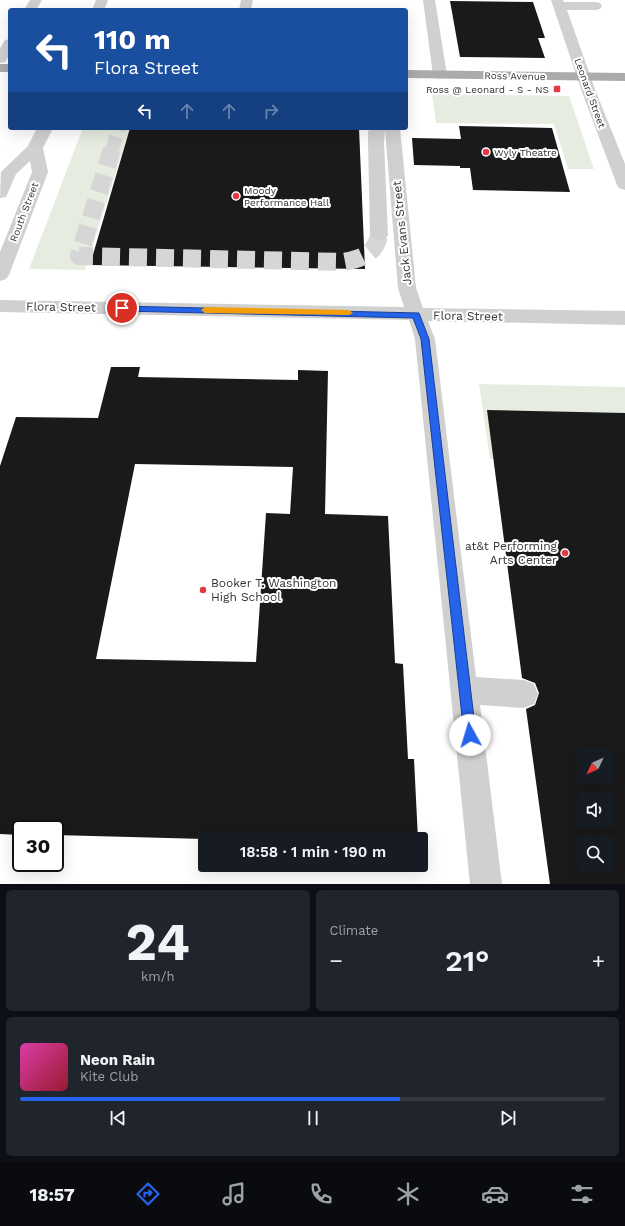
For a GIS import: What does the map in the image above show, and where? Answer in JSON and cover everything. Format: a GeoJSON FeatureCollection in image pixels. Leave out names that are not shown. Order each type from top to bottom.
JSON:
{"type":"FeatureCollection","features":[{"type":"Feature","properties":{"kind":"main road","name":"Ross Avenue"},"geometry":{"type":"LineString","coordinates":[[408,74],[625,77]]}},
{"type":"Feature","properties":{"kind":"street"},"geometry":{"type":"LineString","coordinates":[[429,0],[440,75]]}},
{"type":"Feature","properties":{"kind":"street"},"geometry":{"type":"LineString","coordinates":[[558,3],[596,6]]}},
{"type":"Feature","properties":{"kind":"street","name":"Leonard Street"},"geometry":{"type":"LineString","coordinates":[[558,3],[625,185]]}},
{"type":"Feature","properties":{"kind":"street"},"geometry":{"type":"LineString","coordinates":[[0,59],[8,46]]}},
{"type":"Feature","properties":{"kind":"street"},"geometry":{"type":"LineString","coordinates":[[0,192],[5,172],[35,148],[44,130]]}},
{"type":"Feature","properties":{"kind":"street"},"geometry":{"type":"LineString","coordinates":[[377,130],[376,142],[379,235]]}},
{"type":"Feature","properties":{"kind":"street","name":"Jack Evans Street"},"geometry":{"type":"LineString","coordinates":[[392,130],[406,288],[425,339],[486,884]]}},
{"type":"Feature","properties":{"kind":"street","name":"Routh Street"},"geometry":{"type":"LineString","coordinates":[[0,275],[40,172],[35,148]]}},
{"type":"Feature","properties":{"kind":"street","name":"Flora Street"},"geometry":{"type":"LineString","coordinates":[[0,306],[625,318]]}},
{"type":"Feature","properties":{"kind":"street"},"geometry":{"type":"LineString","coordinates":[[465,690],[524,694]]}},
{"type":"Feature","properties":{"kind":"shaded area"},"geometry":{"type":"Polygon","coordinates":[[[432,94],[569,96],[594,169],[568,169],[554,124],[436,123],[432,94]]]}},
{"type":"Feature","properties":{"kind":"shaded area"},"geometry":{"type":"Polygon","coordinates":[[[82,130],[129,130],[85,270],[29,269],[82,130]]]}},
{"type":"Feature","properties":{"kind":"shaded area"},"geometry":{"type":"Polygon","coordinates":[[[479,384],[625,387],[625,461],[490,459],[479,384]]]}},
{"type":"Feature","properties":{"kind":"building"},"geometry":{"type":"Polygon","coordinates":[[[450,1],[533,2],[545,38],[538,38],[545,58],[460,57],[450,1]]]}},
{"type":"Feature","properties":{"kind":"building","name":"Wyly Theatre"},"geometry":{"type":"Polygon","coordinates":[[[459,126],[552,128],[570,192],[473,190],[470,168],[460,168],[460,166],[414,165],[412,138],[461,139],[459,126]]]}},
{"type":"Feature","properties":{"kind":"building","name":"Moody Performance Hall"},"geometry":{"type":"Polygon","coordinates":[[[129,130],[359,130],[365,269],[90,265],[129,130]]]}},
{"type":"Feature","properties":{"kind":"building","name":"Booker T. Washington High School"},"geometry":{"type":"Polygon","coordinates":[[[111,367],[140,367],[138,377],[298,380],[298,370],[328,371],[325,514],[388,516],[395,663],[403,664],[408,759],[414,759],[418,832],[198,832],[198,839],[64,835],[64,820],[12,820],[12,835],[0,834],[0,466],[16,417],[98,418],[111,367]],[[135,464],[96,659],[256,662],[266,513],[290,514],[293,467],[135,464]]]}},
{"type":"Feature","properties":{"kind":"building","name":"at&t Performing Arts Center"},"geometry":{"type":"Polygon","coordinates":[[[487,410],[625,413],[625,884],[550,884],[526,709],[535,705],[539,693],[535,683],[522,678],[487,410]]]}},
{"type":"Feature","properties":{"kind":"tunnel"},"geometry":{"type":"LineString","coordinates":[[112,150],[118,130]]}},
{"type":"Feature","properties":{"kind":"tunnel"},"geometry":{"type":"LineString","coordinates":[[112,149],[79,256],[343,262],[361,257],[371,251],[379,235]]}},
{"type":"Feature","properties":{"kind":"slow traffic"},"geometry":{"type":"LineString","coordinates":[[205,310],[349,313]]}},
{"type":"Feature","properties":{"kind":"place","name":"Ross @ Leonard - S - NS"},"geometry":{"type":"Point","coordinates":[557,89]}},
{"type":"Feature","properties":{"kind":"place","name":"Wyly Theatre"},"geometry":{"type":"Point","coordinates":[486,152]}},
{"type":"Feature","properties":{"kind":"place","name":"Moody Performance Hall"},"geometry":{"type":"Point","coordinates":[236,196]}},
{"type":"Feature","properties":{"kind":"place","name":"at&t Performing Arts Center"},"geometry":{"type":"Point","coordinates":[565,553]}},
{"type":"Feature","properties":{"kind":"place","name":"Booker T. Washington High School"},"geometry":{"type":"Point","coordinates":[203,590]}},
{"type":"Feature","properties":{"kind":"route"},"geometry":{"type":"LineString","coordinates":[[122,308],[416,315],[425,339],[470,735]]}}]}
